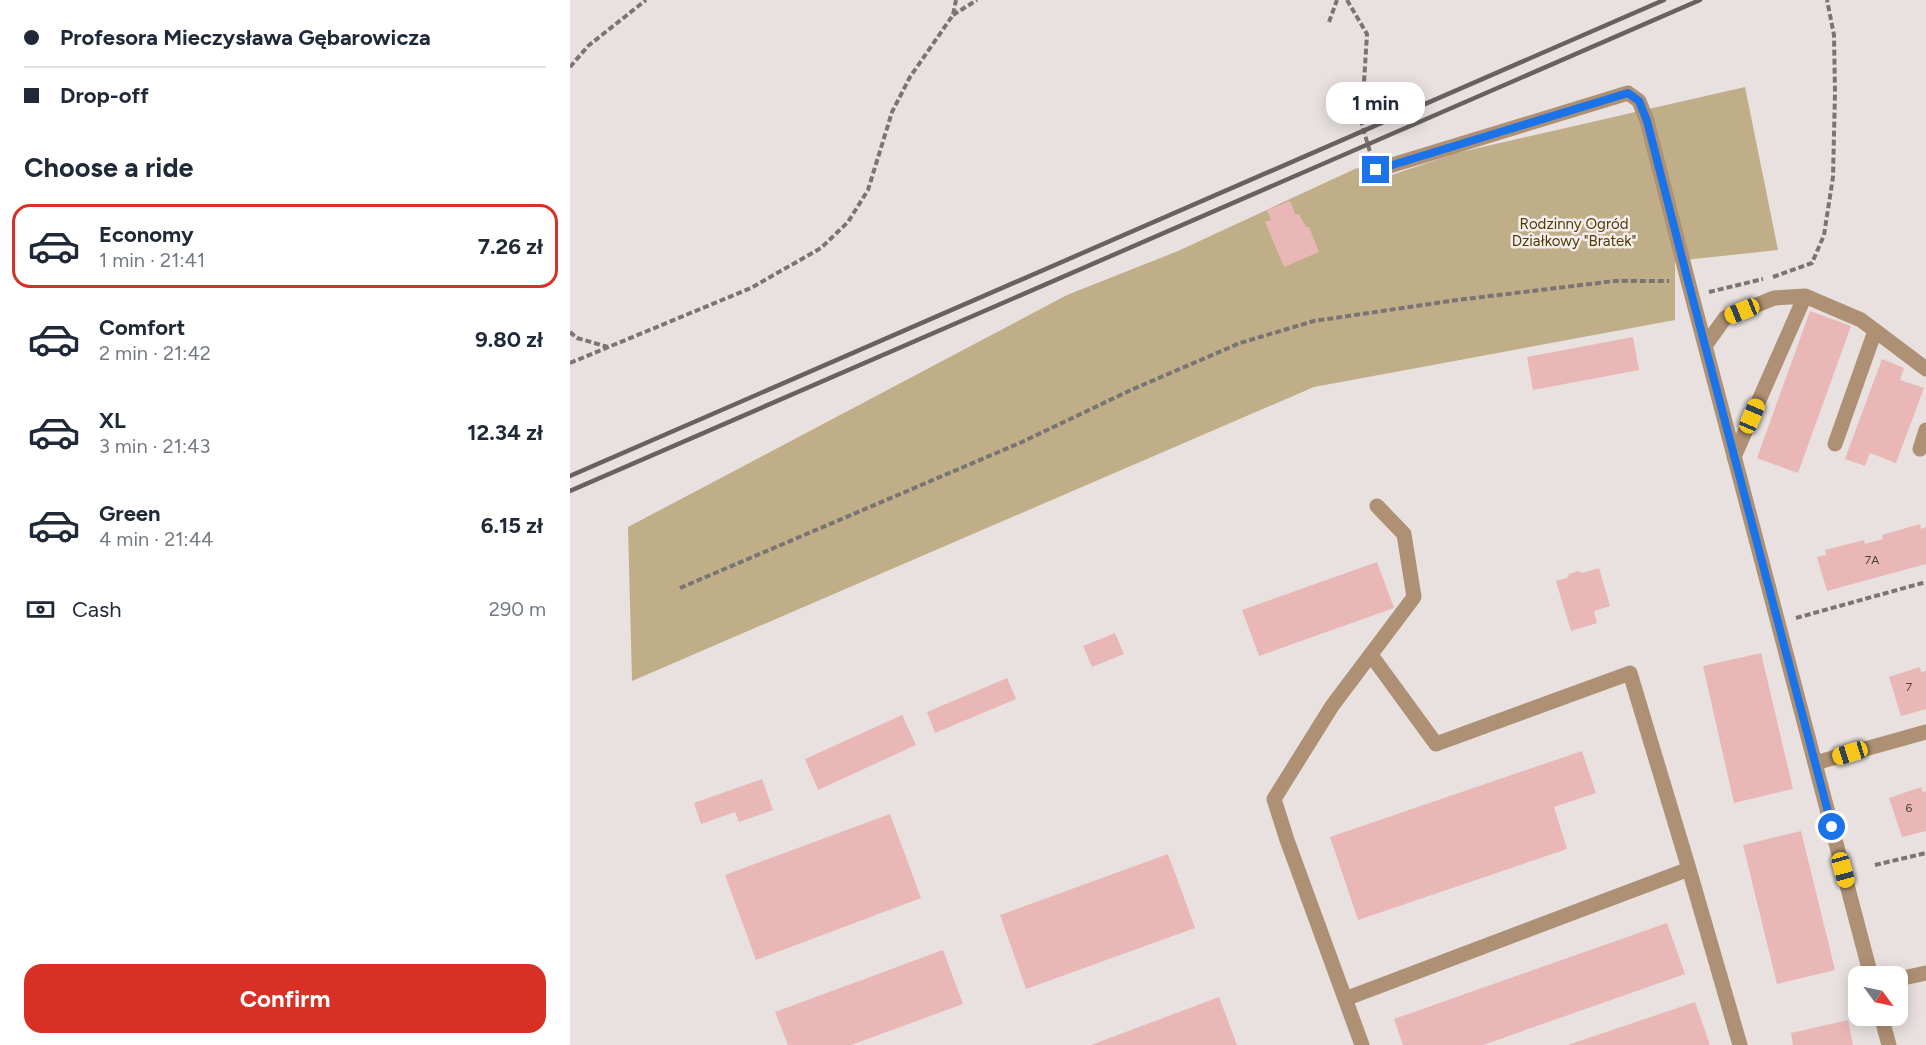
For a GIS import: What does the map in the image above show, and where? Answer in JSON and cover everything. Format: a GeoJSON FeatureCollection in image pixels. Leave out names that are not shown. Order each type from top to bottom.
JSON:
{"type":"FeatureCollection","features":[{"type":"Feature","properties":{"kind":"street"},"geometry":{"type":"LineString","coordinates":[[1376,170],[1628,93],[1639,101],[1647,121],[1868,966]]}},
{"type":"Feature","properties":{"kind":"street"},"geometry":{"type":"LineString","coordinates":[[1705,346],[1725,318],[1774,298],[1804,296],[1861,320],[1926,369]]}},
{"type":"Feature","properties":{"kind":"street"},"geometry":{"type":"LineString","coordinates":[[1734,457],[1804,296]]}},
{"type":"Feature","properties":{"kind":"street"},"geometry":{"type":"LineString","coordinates":[[1835,444],[1875,331]]}},
{"type":"Feature","properties":{"kind":"street"},"geometry":{"type":"LineString","coordinates":[[1920,449],[1926,430]]}},
{"type":"Feature","properties":{"kind":"street"},"geometry":{"type":"LineString","coordinates":[[1362,1045],[1274,800],[1332,706],[1414,597],[1404,534],[1377,506]]}},
{"type":"Feature","properties":{"kind":"street"},"geometry":{"type":"LineString","coordinates":[[1371,655],[1436,744],[1630,673],[1740,1045]]}},
{"type":"Feature","properties":{"kind":"street"},"geometry":{"type":"LineString","coordinates":[[1815,763],[1926,732]]}},
{"type":"Feature","properties":{"kind":"street"},"geometry":{"type":"LineString","coordinates":[[1345,999],[1689,869]]}},
{"type":"Feature","properties":{"kind":"street"},"geometry":{"type":"LineString","coordinates":[[1908,977],[1926,973]]}},
{"type":"Feature","properties":{"kind":"street"},"geometry":{"type":"LineString","coordinates":[[1884,1026],[1889,1045]]}},
{"type":"Feature","properties":{"kind":"path"},"geometry":{"type":"LineString","coordinates":[[570,67],[588,46],[646,0]]}},
{"type":"Feature","properties":{"kind":"path"},"geometry":{"type":"LineString","coordinates":[[953,15],[956,0]]}},
{"type":"Feature","properties":{"kind":"path"},"geometry":{"type":"LineString","coordinates":[[570,363],[751,288],[821,248],[848,222],[868,190],[892,112],[910,77],[953,15],[977,0]]}},
{"type":"Feature","properties":{"kind":"path"},"geometry":{"type":"LineString","coordinates":[[1329,22],[1337,0]]}},
{"type":"Feature","properties":{"kind":"path"},"geometry":{"type":"LineString","coordinates":[[1347,0],[1367,34],[1364,82],[1358,111],[1376,170]]}},
{"type":"Feature","properties":{"kind":"path"},"geometry":{"type":"LineString","coordinates":[[1692,296],[1774,277],[1812,262],[1824,235],[1833,177],[1834,35],[1827,0]]}},
{"type":"Feature","properties":{"kind":"path"},"geometry":{"type":"LineString","coordinates":[[680,588],[1022,441],[1131,390],[1240,343],[1314,321],[1457,300],[1615,281],[1688,281]]}},
{"type":"Feature","properties":{"kind":"path"},"geometry":{"type":"LineString","coordinates":[[570,332],[577,338],[609,347]]}},
{"type":"Feature","properties":{"kind":"path"},"geometry":{"type":"LineString","coordinates":[[1778,623],[1926,582]]}},
{"type":"Feature","properties":{"kind":"path"},"geometry":{"type":"LineString","coordinates":[[1875,865],[1926,853]]}},
{"type":"Feature","properties":{"kind":"green space","name":"Rodzinny Ogród Działkowy \"Bratek\""},"geometry":{"type":"Polygon","coordinates":[[[1745,87],[1778,250],[1675,261],[1675,320],[1314,387],[632,681],[628,527],[1067,295],[1178,251],[1357,168],[1377,180],[1456,153],[1745,87]]]}},
{"type":"Feature","properties":{"kind":"building"},"geometry":{"type":"Polygon","coordinates":[[[1290,201],[1295,214],[1299,214],[1306,227],[1309,227],[1319,252],[1284,267],[1265,222],[1271,220],[1267,210],[1290,201]]]}},
{"type":"Feature","properties":{"kind":"building"},"geometry":{"type":"Polygon","coordinates":[[[1810,311],[1851,326],[1798,473],[1757,458],[1810,311]]]}},
{"type":"Feature","properties":{"kind":"building"},"geometry":{"type":"Polygon","coordinates":[[[1633,337],[1639,370],[1533,390],[1527,357],[1633,337]]]}},
{"type":"Feature","properties":{"kind":"building"},"geometry":{"type":"Polygon","coordinates":[[[1882,359],[1904,368],[1900,380],[1924,388],[1896,463],[1870,453],[1865,466],[1845,459],[1882,359]]]}},
{"type":"Feature","properties":{"kind":"building"},"geometry":{"type":"Polygon","coordinates":[[[1920,524],[1921,529],[1926,527],[1926,564],[1827,591],[1817,557],[1826,555],[1825,550],[1864,540],[1865,544],[1883,539],[1882,535],[1920,524]]]}},
{"type":"Feature","properties":{"kind":"building"},"geometry":{"type":"Polygon","coordinates":[[[1377,562],[1394,608],[1259,656],[1242,610],[1377,562]]]}},
{"type":"Feature","properties":{"kind":"building"},"geometry":{"type":"Polygon","coordinates":[[[1599,568],[1610,606],[1594,611],[1597,623],[1571,631],[1556,581],[1567,578],[1569,574],[1578,571],[1583,573],[1599,568]]]}},
{"type":"Feature","properties":{"kind":"building"},"geometry":{"type":"Polygon","coordinates":[[[1115,633],[1124,654],[1092,667],[1083,646],[1115,633]]]}},
{"type":"Feature","properties":{"kind":"building"},"geometry":{"type":"Polygon","coordinates":[[[1761,653],[1793,789],[1734,803],[1703,666],[1761,653]]]}},
{"type":"Feature","properties":{"kind":"building"},"geometry":{"type":"Polygon","coordinates":[[[1920,667],[1921,672],[1926,671],[1926,709],[1901,716],[1889,677],[1920,667]]]}},
{"type":"Feature","properties":{"kind":"building"},"geometry":{"type":"Polygon","coordinates":[[[1007,678],[1016,699],[935,733],[927,712],[1007,678]]]}},
{"type":"Feature","properties":{"kind":"building"},"geometry":{"type":"Polygon","coordinates":[[[902,715],[916,745],[818,790],[805,759],[902,715]]]}},
{"type":"Feature","properties":{"kind":"building"},"geometry":{"type":"Polygon","coordinates":[[[1582,751],[1596,793],[1554,807],[1567,849],[1358,920],[1330,837],[1582,751]]]}},
{"type":"Feature","properties":{"kind":"building"},"geometry":{"type":"Polygon","coordinates":[[[762,779],[773,810],[739,822],[735,812],[701,824],[694,803],[762,779]]]}},
{"type":"Feature","properties":{"kind":"building"},"geometry":{"type":"Polygon","coordinates":[[[1921,787],[1923,792],[1926,791],[1926,831],[1902,837],[1889,798],[1921,787]]]}},
{"type":"Feature","properties":{"kind":"building"},"geometry":{"type":"Polygon","coordinates":[[[890,814],[921,898],[756,960],[725,875],[890,814]]]}},
{"type":"Feature","properties":{"kind":"building"},"geometry":{"type":"Polygon","coordinates":[[[1801,831],[1835,970],[1777,984],[1743,845],[1801,831]]]}},
{"type":"Feature","properties":{"kind":"building"},"geometry":{"type":"Polygon","coordinates":[[[1168,854],[1195,928],[1026,989],[1000,915],[1168,854]]]}},
{"type":"Feature","properties":{"kind":"building"},"geometry":{"type":"Polygon","coordinates":[[[1667,923],[1685,974],[1483,1045],[1403,1045],[1394,1019],[1667,923]]]}},
{"type":"Feature","properties":{"kind":"building"},"geometry":{"type":"Polygon","coordinates":[[[943,950],[963,1004],[851,1045],[788,1045],[775,1012],[943,950]]]}},
{"type":"Feature","properties":{"kind":"building"},"geometry":{"type":"Polygon","coordinates":[[[1219,997],[1237,1045],[1091,1045],[1219,997]]]}},
{"type":"Feature","properties":{"kind":"building"},"geometry":{"type":"Polygon","coordinates":[[[1695,1002],[1710,1045],[1568,1045],[1695,1002]]]}},
{"type":"Feature","properties":{"kind":"building"},"geometry":{"type":"Polygon","coordinates":[[[1848,1020],[1853,1045],[1793,1045],[1791,1033],[1848,1020]]]}},
{"type":"Feature","properties":{"kind":"railway"},"geometry":{"type":"LineString","coordinates":[[570,476],[1664,0]]}},
{"type":"Feature","properties":{"kind":"railway"},"geometry":{"type":"LineString","coordinates":[[570,491],[1700,0]]}},
{"type":"Feature","properties":{"kind":"route"},"geometry":{"type":"LineString","coordinates":[[1376,170],[1628,93],[1639,101],[1647,121],[1832,827]]}}]}
